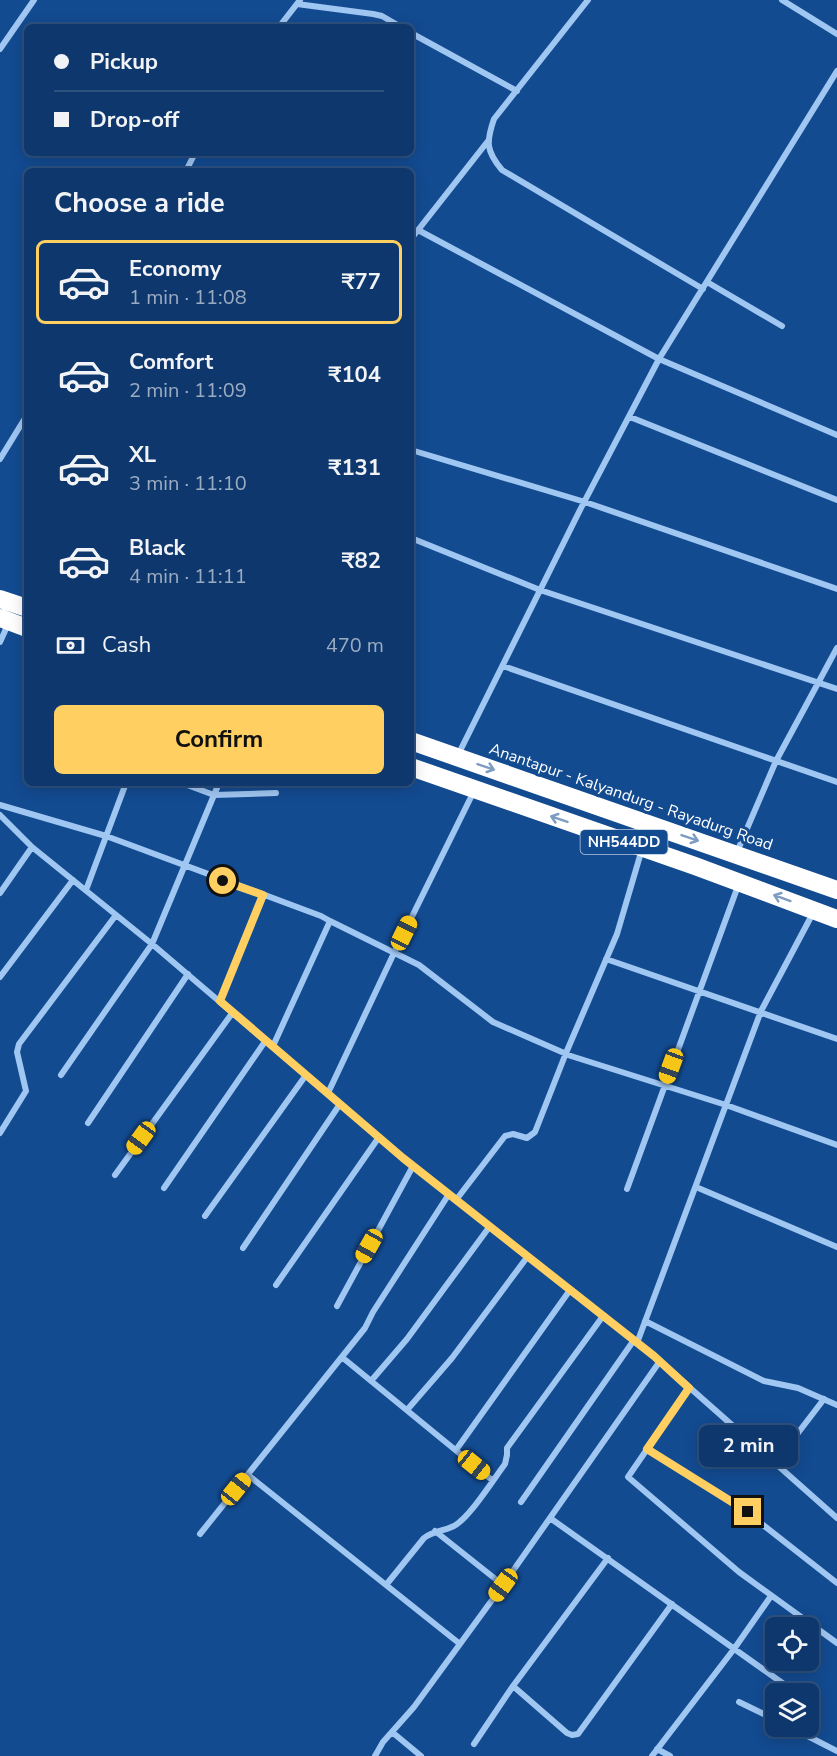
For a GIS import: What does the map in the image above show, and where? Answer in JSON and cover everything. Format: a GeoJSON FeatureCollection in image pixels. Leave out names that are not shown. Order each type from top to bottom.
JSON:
{"type":"FeatureCollection","features":[{"type":"Feature","properties":{"kind":"highway"},"geometry":{"type":"LineString","coordinates":[[0,599],[24,607]]}},
{"type":"Feature","properties":{"kind":"highway"},"geometry":{"type":"LineString","coordinates":[[5,620],[24,627]]}},
{"type":"Feature","properties":{"kind":"highway","name":"Anantapur - Kalyandurg - Rayadurg Road"},"geometry":{"type":"LineString","coordinates":[[414,742],[837,890]]}},
{"type":"Feature","properties":{"kind":"highway","name":"NH544DD"},"geometry":{"type":"LineString","coordinates":[[414,768],[739,882],[837,919]]}},
{"type":"Feature","properties":{"kind":"street"},"geometry":{"type":"LineString","coordinates":[[0,49],[34,0]]}},
{"type":"Feature","properties":{"kind":"street"},"geometry":{"type":"LineString","coordinates":[[414,236],[488,140],[494,120],[588,0]]}},
{"type":"Feature","properties":{"kind":"street"},"geometry":{"type":"LineString","coordinates":[[784,0],[837,34]]}},
{"type":"Feature","properties":{"kind":"street"},"geometry":{"type":"LineString","coordinates":[[281,24],[298,2],[382,16],[396,24]]}},
{"type":"Feature","properties":{"kind":"street"},"geometry":{"type":"LineString","coordinates":[[414,35],[517,91]]}},
{"type":"Feature","properties":{"kind":"street"},"geometry":{"type":"LineString","coordinates":[[457,757],[659,359],[837,71]]}},
{"type":"Feature","properties":{"kind":"street"},"geometry":{"type":"LineString","coordinates":[[488,140],[493,159],[502,170],[702,289]]}},
{"type":"Feature","properties":{"kind":"street"},"geometry":{"type":"LineString","coordinates":[[418,231],[659,359],[837,435]]}},
{"type":"Feature","properties":{"kind":"street"},"geometry":{"type":"LineString","coordinates":[[707,282],[782,326]]}},
{"type":"Feature","properties":{"kind":"street"},"geometry":{"type":"LineString","coordinates":[[630,417],[837,500]]}},
{"type":"Feature","properties":{"kind":"street"},"geometry":{"type":"LineString","coordinates":[[0,459],[24,420]]}},
{"type":"Feature","properties":{"kind":"street"},"geometry":{"type":"LineString","coordinates":[[414,451],[585,502],[837,589]]}},
{"type":"Feature","properties":{"kind":"street"},"geometry":{"type":"LineString","coordinates":[[414,539],[540,590],[837,689]]}},
{"type":"Feature","properties":{"kind":"street"},"geometry":{"type":"LineString","coordinates":[[0,642],[5,620]]}},
{"type":"Feature","properties":{"kind":"street"},"geometry":{"type":"LineString","coordinates":[[736,854],[776,761],[837,648]]}},
{"type":"Feature","properties":{"kind":"street"},"geometry":{"type":"LineString","coordinates":[[503,666],[837,782]]}},
{"type":"Feature","properties":{"kind":"street"},"geometry":{"type":"LineString","coordinates":[[86,890],[125,786]]}},
{"type":"Feature","properties":{"kind":"street"},"geometry":{"type":"LineString","coordinates":[[190,786],[214,795],[276,793]]}},
{"type":"Feature","properties":{"kind":"street"},"geometry":{"type":"LineString","coordinates":[[61,1075],[152,944],[218,786]]}},
{"type":"Feature","properties":{"kind":"street"},"geometry":{"type":"LineString","coordinates":[[328,1093],[474,790]]}},
{"type":"Feature","properties":{"kind":"street"},"geometry":{"type":"LineString","coordinates":[[0,805],[106,836],[184,867],[321,916],[419,965],[494,1022],[566,1053],[726,1105],[837,1145]]}},
{"type":"Feature","properties":{"kind":"street"},"geometry":{"type":"LineString","coordinates":[[0,815],[32,847],[188,974],[413,1166],[660,1361],[837,1518]]}},
{"type":"Feature","properties":{"kind":"street"},"geometry":{"type":"LineString","coordinates":[[0,893],[32,847]]}},
{"type":"Feature","properties":{"kind":"street"},"geometry":{"type":"LineString","coordinates":[[456,1200],[505,1136],[513,1134],[527,1138],[535,1132],[617,934],[642,848]]}},
{"type":"Feature","properties":{"kind":"street"},"geometry":{"type":"LineString","coordinates":[[0,978],[74,880]]}},
{"type":"Feature","properties":{"kind":"street"},"geometry":{"type":"LineString","coordinates":[[627,1189],[739,882]]}},
{"type":"Feature","properties":{"kind":"street"},"geometry":{"type":"LineString","coordinates":[[220,1001],[263,895]]}},
{"type":"Feature","properties":{"kind":"street"},"geometry":{"type":"LineString","coordinates":[[521,1502],[635,1342],[645,1321],[761,1011],[814,910]]}},
{"type":"Feature","properties":{"kind":"street"},"geometry":{"type":"LineString","coordinates":[[0,1133],[26,1091],[17,1052],[19,1044],[116,915]]}},
{"type":"Feature","properties":{"kind":"street"},"geometry":{"type":"LineString","coordinates":[[273,1046],[330,921]]}},
{"type":"Feature","properties":{"kind":"street"},"geometry":{"type":"LineString","coordinates":[[606,959],[837,1039]]}},
{"type":"Feature","properties":{"kind":"street"},"geometry":{"type":"LineString","coordinates":[[88,1123],[188,974]]}},
{"type":"Feature","properties":{"kind":"street"},"geometry":{"type":"LineString","coordinates":[[115,1174],[232,1012]]}},
{"type":"Feature","properties":{"kind":"street"},"geometry":{"type":"LineString","coordinates":[[164,1188],[266,1040]]}},
{"type":"Feature","properties":{"kind":"street"},"geometry":{"type":"LineString","coordinates":[[205,1216],[306,1075]]}},
{"type":"Feature","properties":{"kind":"street"},"geometry":{"type":"LineString","coordinates":[[243,1248],[340,1104]]}},
{"type":"Feature","properties":{"kind":"street"},"geometry":{"type":"LineString","coordinates":[[276,1285],[379,1137]]}},
{"type":"Feature","properties":{"kind":"street"},"geometry":{"type":"LineString","coordinates":[[337,1306],[413,1166]]}},
{"type":"Feature","properties":{"kind":"street"},"geometry":{"type":"LineString","coordinates":[[696,1187],[837,1247]]}},
{"type":"Feature","properties":{"kind":"street"},"geometry":{"type":"LineString","coordinates":[[200,1534],[343,1358],[369,1322],[373,1312],[449,1194]]}},
{"type":"Feature","properties":{"kind":"street"},"geometry":{"type":"LineString","coordinates":[[371,1381],[408,1339],[490,1226]]}},
{"type":"Feature","properties":{"kind":"street"},"geometry":{"type":"LineString","coordinates":[[407,1410],[452,1358],[528,1256]]}},
{"type":"Feature","properties":{"kind":"street"},"geometry":{"type":"LineString","coordinates":[[456,1450],[570,1290]]}},
{"type":"Feature","properties":{"kind":"street"},"geometry":{"type":"LineString","coordinates":[[386,1585],[424,1538],[435,1531],[454,1526],[460,1521],[505,1464],[507,1448],[603,1316]]}},
{"type":"Feature","properties":{"kind":"street"},"geometry":{"type":"LineString","coordinates":[[645,1321],[764,1381],[798,1388],[837,1405]]}},
{"type":"Feature","properties":{"kind":"street"},"geometry":{"type":"LineString","coordinates":[[343,1358],[492,1480]]}},
{"type":"Feature","properties":{"kind":"street"},"geometry":{"type":"LineString","coordinates":[[375,1756],[414,1707],[503,1585],[660,1361]]}},
{"type":"Feature","properties":{"kind":"street"},"geometry":{"type":"LineString","coordinates":[[689,1388],[628,1477],[739,1572],[837,1643]]}},
{"type":"Feature","properties":{"kind":"street"},"geometry":{"type":"LineString","coordinates":[[775,1463],[824,1399]]}},
{"type":"Feature","properties":{"kind":"street"},"geometry":{"type":"LineString","coordinates":[[647,1449],[739,1506],[837,1583]]}},
{"type":"Feature","properties":{"kind":"street"},"geometry":{"type":"LineString","coordinates":[[248,1475],[460,1644]]}},
{"type":"Feature","properties":{"kind":"street"},"geometry":{"type":"LineString","coordinates":[[550,1518],[782,1683]]}},
{"type":"Feature","properties":{"kind":"street"},"geometry":{"type":"LineString","coordinates":[[435,1531],[503,1585]]}},
{"type":"Feature","properties":{"kind":"street"},"geometry":{"type":"LineString","coordinates":[[474,1744],[513,1686],[608,1558]]}},
{"type":"Feature","properties":{"kind":"street"},"geometry":{"type":"LineString","coordinates":[[652,1756],[734,1649],[771,1596]]}},
{"type":"Feature","properties":{"kind":"street"},"geometry":{"type":"LineString","coordinates":[[513,1686],[567,1733],[578,1734],[672,1604]]}},
{"type":"Feature","properties":{"kind":"street"},"geometry":{"type":"LineString","coordinates":[[739,1702],[765,1715]]}},
{"type":"Feature","properties":{"kind":"street"},"geometry":{"type":"LineString","coordinates":[[392,1732],[421,1756]]}},
{"type":"Feature","properties":{"kind":"street"},"geometry":{"type":"LineString","coordinates":[[808,1737],[837,1751]]}},
{"type":"Feature","properties":{"kind":"street"},"geometry":{"type":"LineString","coordinates":[[657,1749],[670,1756]]}},
{"type":"Feature","properties":{"kind":"route"},"geometry":{"type":"LineString","coordinates":[[223,881],[263,895],[220,1001],[403,1158],[654,1356],[689,1388],[647,1449],[748,1512]]}}]}
